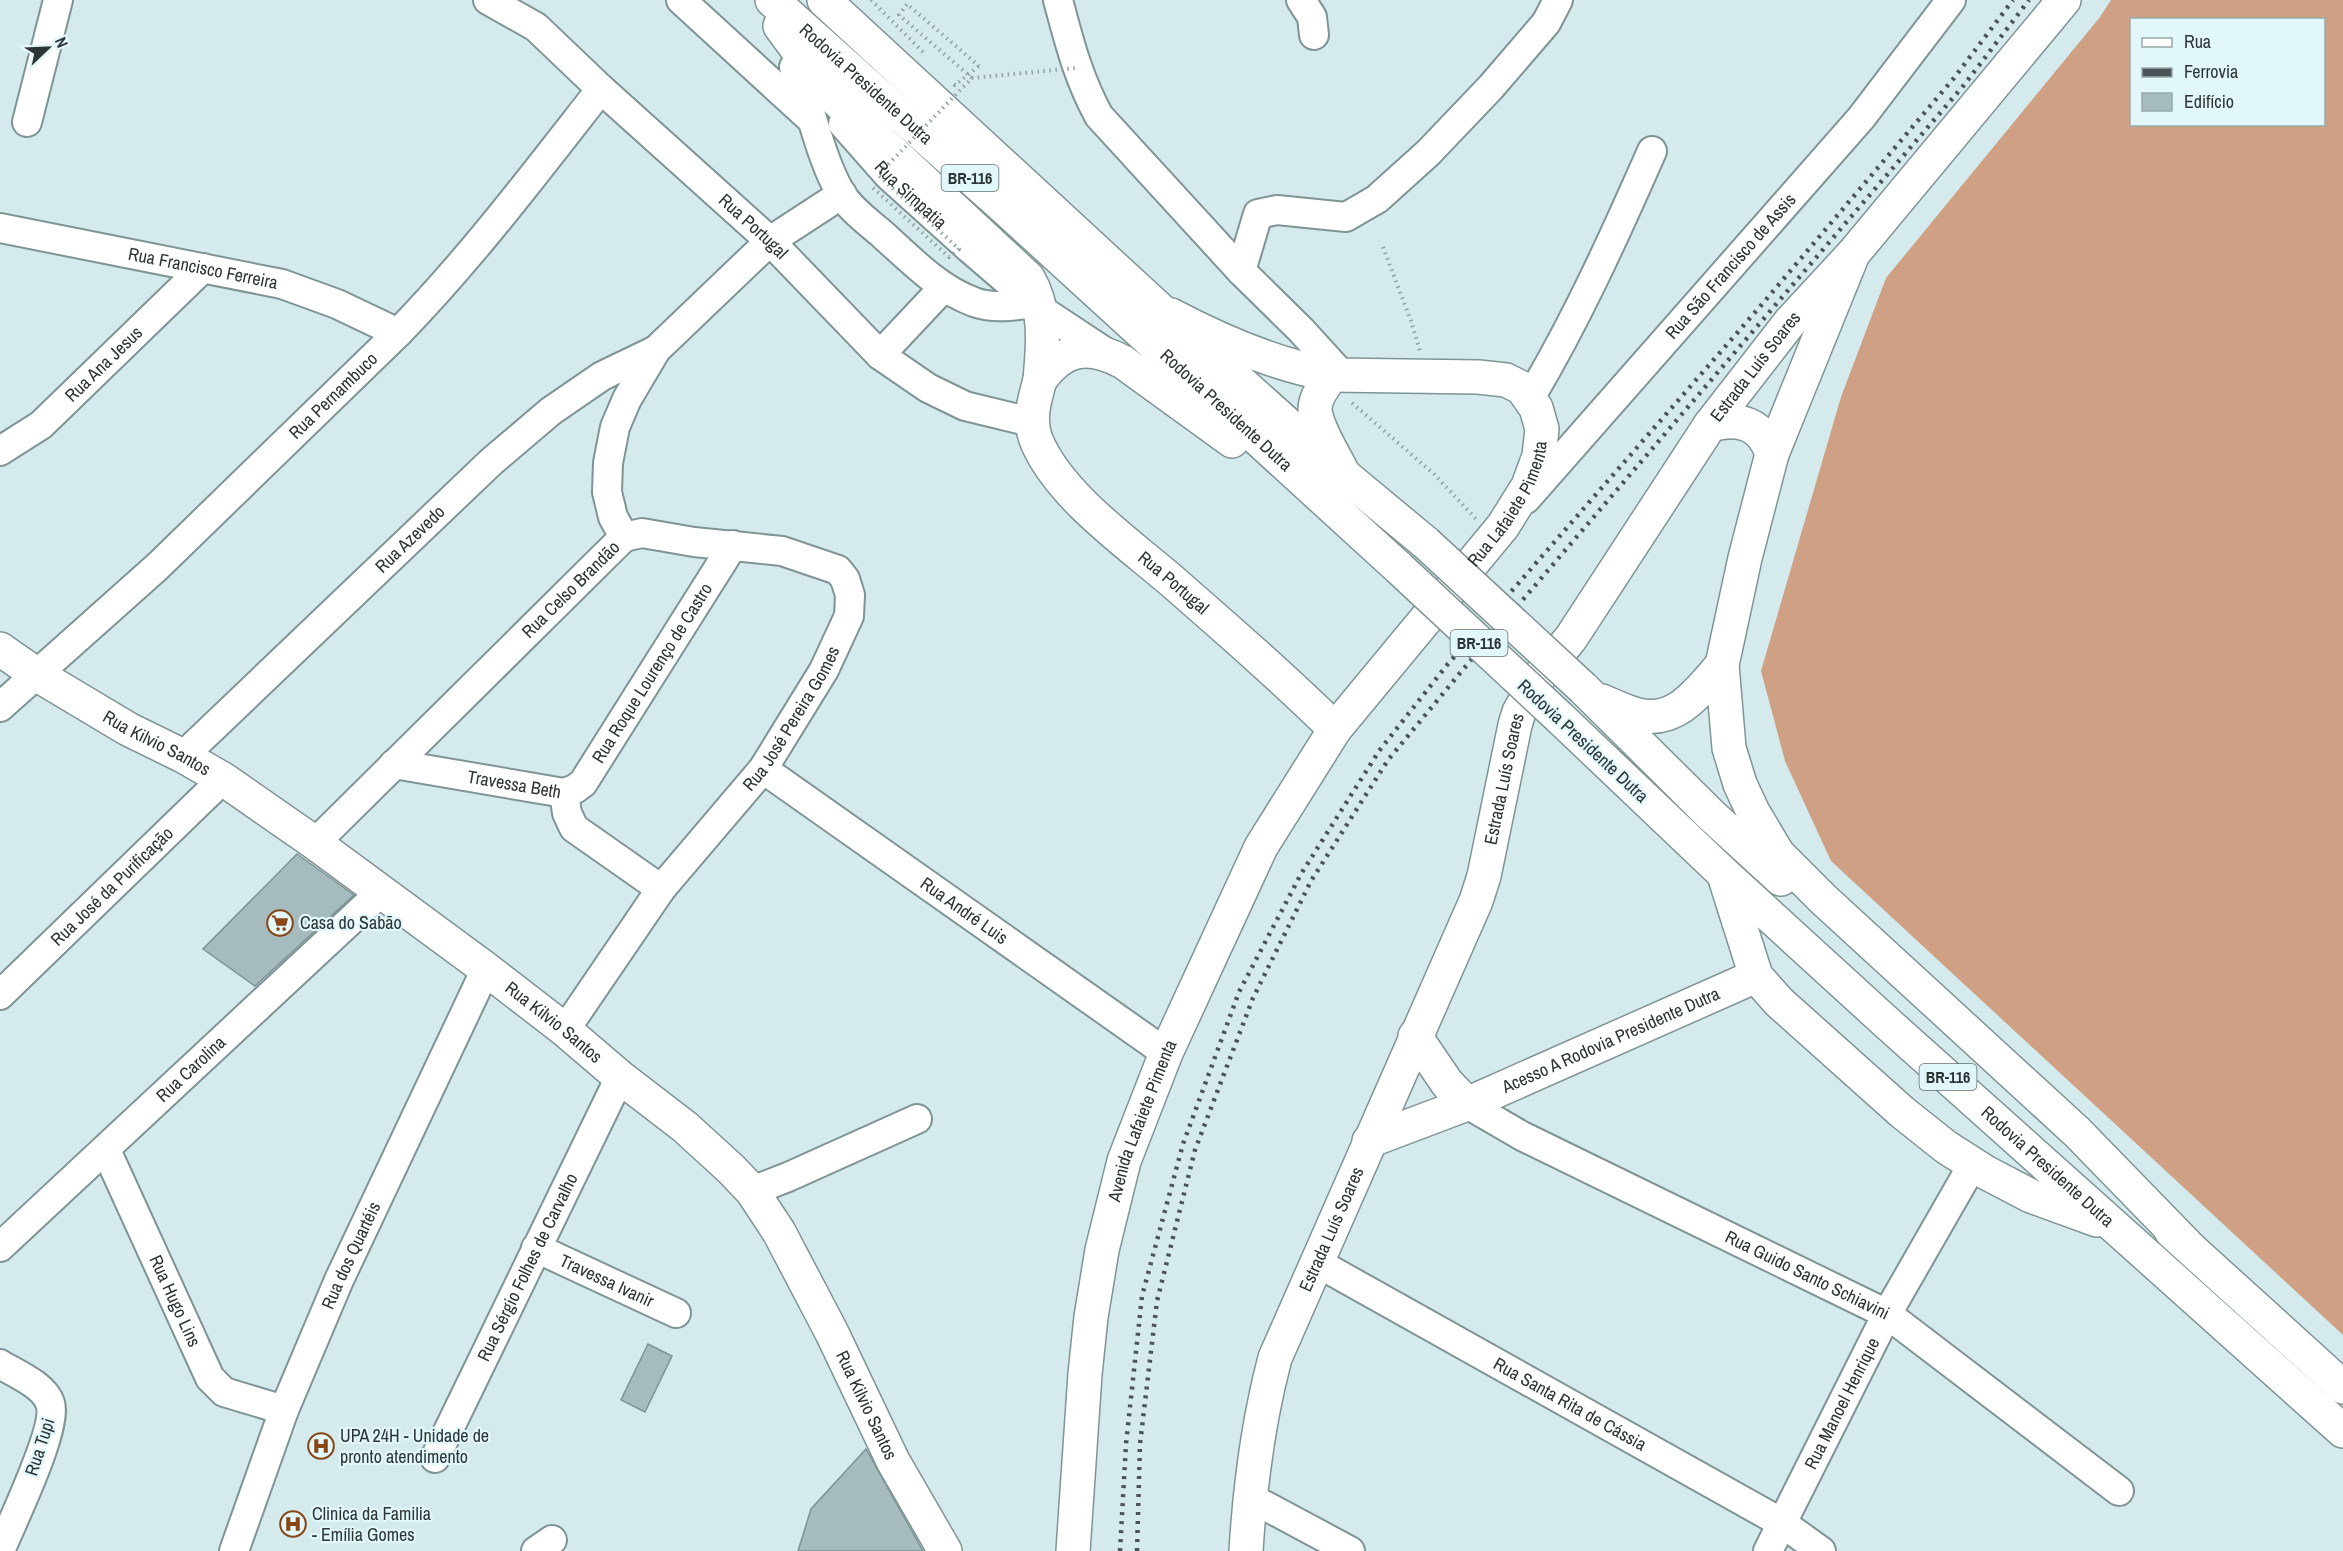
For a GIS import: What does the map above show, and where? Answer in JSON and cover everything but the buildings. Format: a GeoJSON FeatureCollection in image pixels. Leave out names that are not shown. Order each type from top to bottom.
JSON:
{"type":"FeatureCollection","features":[{"type":"Feature","properties":{"kind":"main road","name":"Rua Portugal"},"geometry":{"type":"LineString","coordinates":[[761,0],[830,94],[1028,278],[1035,290],[1036,306],[1044,327],[1040,380],[1031,422],[1036,441],[1051,469],[1085,506],[1276,671],[1335,729]]}},
{"type":"Feature","properties":{"kind":"main road","name":"Rodovia Presidente Dutra"},"geometry":{"type":"LineString","coordinates":[[772,0],[1297,474],[1723,873],[2343,1431]]}},
{"type":"Feature","properties":{"kind":"main road","name":"Rodovia Presidente Dutra"},"geometry":{"type":"LineString","coordinates":[[824,0],[939,88],[1158,308],[1344,476],[1426,543],[1588,693],[1727,829],[2106,1177],[2187,1245],[2343,1387]]}},
{"type":"Feature","properties":{"kind":"main road"},"geometry":{"type":"LineString","coordinates":[[843,0],[892,48],[939,88]]}},
{"type":"Feature","properties":{"kind":"main road","name":"Estrada Luís Soares"},"geometry":{"type":"LineString","coordinates":[[1246,1551],[1249,1497],[1260,1420],[1275,1358],[1476,900],[1484,876],[1519,712],[1538,678],[1571,638],[1710,425],[1790,322],[1853,254],[2064,0]]}},
{"type":"Feature","properties":{"kind":"main road"},"geometry":{"type":"LineString","coordinates":[[1853,254],[1772,454],[1745,558],[1722,665],[1728,748],[1753,812],[1778,854],[1823,899],[2078,1132],[2187,1245]]}},
{"type":"Feature","properties":{"kind":"main road"},"geometry":{"type":"LineString","coordinates":[[1158,308],[1264,358],[1309,371],[1342,384]]}},
{"type":"Feature","properties":{"kind":"main road"},"geometry":{"type":"LineString","coordinates":[[1040,380],[1051,364],[1060,358],[1083,350],[1105,352],[1123,362],[1252,457],[1297,474]]}},
{"type":"Feature","properties":{"kind":"main road"},"geometry":{"type":"LineString","coordinates":[[1344,476],[1315,409],[1323,388],[1342,384],[1428,376],[1478,377],[1506,380],[1522,388],[1530,398]]}},
{"type":"Feature","properties":{"kind":"main road","name":"Rua Lafaiete Pimenta"},"geometry":{"type":"LineString","coordinates":[[1335,729],[1498,532],[1528,486],[1539,456],[1542,429],[1536,408],[1530,398]]}},
{"type":"Feature","properties":{"kind":"main road"},"geometry":{"type":"LineString","coordinates":[[1710,425],[1724,421],[1747,424],[1760,432],[1768,442],[1772,454]]}},
{"type":"Feature","properties":{"kind":"main road","name":"Rua Kilvio Santos"},"geometry":{"type":"LineString","coordinates":[[0,649],[36,674],[128,729],[223,779],[315,843],[565,1030],[620,1077],[685,1127],[753,1191],[779,1232],[832,1333],[893,1461],[945,1551]]}},
{"type":"Feature","properties":{"kind":"main road"},"geometry":{"type":"LineString","coordinates":[[1588,693],[1638,715],[1662,716],[1679,709],[1694,698],[1722,665]]}},
{"type":"Feature","properties":{"kind":"main road","name":"Avenida Lafaiete Pimenta"},"geometry":{"type":"LineString","coordinates":[[1072,1551],[1091,1317],[1102,1250],[1124,1161],[1166,1053],[1261,847],[1335,729]]}},
{"type":"Feature","properties":{"kind":"main road"},"geometry":{"type":"LineString","coordinates":[[1723,873],[1756,976],[1779,1002],[1902,1112],[1946,1147],[2031,1196],[2112,1225]]}},
{"type":"Feature","properties":{"kind":"main road","name":"Acesso A Rodovia Presidente Dutra"},"geometry":{"type":"LineString","coordinates":[[1369,1141],[1467,1104],[1756,976]]}},
{"type":"Feature","properties":{"kind":"main road"},"geometry":{"type":"LineString","coordinates":[[1415,1036],[1447,1083],[1467,1104]]}},
{"type":"Feature","properties":{"kind":"street"},"geometry":{"type":"LineString","coordinates":[[27,122],[58,0]]}},
{"type":"Feature","properties":{"kind":"street","name":"Rua Portugal"},"geometry":{"type":"LineString","coordinates":[[488,0],[536,27],[601,89],[770,241],[880,355],[928,388],[965,406],[1031,422]]}},
{"type":"Feature","properties":{"kind":"street"},"geometry":{"type":"LineString","coordinates":[[681,0],[813,120]]}},
{"type":"Feature","properties":{"kind":"street","name":"Rua Simpatia"},"geometry":{"type":"LineString","coordinates":[[756,0],[794,67],[888,175],[1036,306],[1105,352]]}},
{"type":"Feature","properties":{"kind":"street"},"geometry":{"type":"LineString","coordinates":[[1058,0],[1076,68],[1084,89],[1099,116],[1241,271],[1301,330],[1342,384]]}},
{"type":"Feature","properties":{"kind":"street"},"geometry":{"type":"LineString","coordinates":[[1301,0],[1312,17],[1314,35]]}},
{"type":"Feature","properties":{"kind":"street"},"geometry":{"type":"LineString","coordinates":[[1241,271],[1258,214],[1276,210],[1346,217],[1377,199],[1428,153],[1491,87],[1546,23],[1558,0]]}},
{"type":"Feature","properties":{"kind":"street","name":"Rua São Francisco de Assis"},"geometry":{"type":"LineString","coordinates":[[1498,532],[1861,118],[1951,0]]}},
{"type":"Feature","properties":{"kind":"street"},"geometry":{"type":"LineString","coordinates":[[794,67],[805,92],[823,156],[842,194],[866,220],[916,265],[955,294],[977,304],[1036,306]]}},
{"type":"Feature","properties":{"kind":"street","name":"Rua Pernambuco"},"geometry":{"type":"LineString","coordinates":[[0,706],[157,567],[421,310],[519,194],[601,89]]}},
{"type":"Feature","properties":{"kind":"street"},"geometry":{"type":"LineString","coordinates":[[1530,398],[1560,348],[1609,250],[1652,151]]}},
{"type":"Feature","properties":{"kind":"street","name":"Rua Celso Brandão"},"geometry":{"type":"LineString","coordinates":[[315,843],[624,537],[613,517],[607,492],[608,463],[615,427],[627,399],[656,350],[770,241],[842,194]]}},
{"type":"Feature","properties":{"kind":"street","name":"Rua Francisco Ferreira"},"geometry":{"type":"LineString","coordinates":[[0,228],[282,284],[337,304],[398,333]]}},
{"type":"Feature","properties":{"kind":"street","name":"Rua Ana Jesus"},"geometry":{"type":"LineString","coordinates":[[0,450],[41,425],[203,268]]}},
{"type":"Feature","properties":{"kind":"street"},"geometry":{"type":"LineString","coordinates":[[880,355],[944,286]]}},
{"type":"Feature","properties":{"kind":"street","name":"Rua Azevedo"},"geometry":{"type":"LineString","coordinates":[[183,756],[500,455],[551,411],[602,375],[656,350]]}},
{"type":"Feature","properties":{"kind":"street","name":"Rua José Pereira Gomes"},"geometry":{"type":"LineString","coordinates":[[565,1030],[661,889],[763,769],[824,670],[849,616],[850,595],[845,579],[837,570],[782,551],[694,542],[642,533],[624,537]]}},
{"type":"Feature","properties":{"kind":"street","name":"Rua Roque Lourenço de Castro"},"geometry":{"type":"LineString","coordinates":[[564,793],[583,783],[733,545]]}},
{"type":"Feature","properties":{"kind":"street","name":"Travessa Beth"},"geometry":{"type":"LineString","coordinates":[[394,764],[564,793],[568,818],[574,828],[661,889]]}},
{"type":"Feature","properties":{"kind":"street","name":"Rua André Luis"},"geometry":{"type":"LineString","coordinates":[[763,769],[1166,1053]]}},
{"type":"Feature","properties":{"kind":"street","name":"Rua José da Purificação"},"geometry":{"type":"LineString","coordinates":[[0,995],[223,779]]}},
{"type":"Feature","properties":{"kind":"street","name":"Rua Carolina"},"geometry":{"type":"LineString","coordinates":[[0,1247],[381,892]]}},
{"type":"Feature","properties":{"kind":"street","name":"Rua dos Quartéis"},"geometry":{"type":"LineString","coordinates":[[234,1551],[284,1410],[339,1280],[486,969]]}},
{"type":"Feature","properties":{"kind":"street","name":"Rua Sérgio Folhes de Carvalho"},"geometry":{"type":"LineString","coordinates":[[435,1458],[620,1077]]}},
{"type":"Feature","properties":{"kind":"street","name":"Rua Guido Santo Schiavini"},"geometry":{"type":"LineString","coordinates":[[1467,1104],[1522,1136],[1887,1314],[2119,1491]]}},
{"type":"Feature","properties":{"kind":"street"},"geometry":{"type":"LineString","coordinates":[[753,1191],[917,1119]]}},
{"type":"Feature","properties":{"kind":"street","name":"Rua Hugo Lins"},"geometry":{"type":"LineString","coordinates":[[106,1150],[210,1378],[224,1392],[284,1410]]}},
{"type":"Feature","properties":{"kind":"street","name":"Rua Manoel Henrique"},"geometry":{"type":"LineString","coordinates":[[1768,1551],[1887,1314],[1972,1164]]}},
{"type":"Feature","properties":{"kind":"street","name":"Travessa Ivanir"},"geometry":{"type":"LineString","coordinates":[[537,1248],[676,1313]]}},
{"type":"Feature","properties":{"kind":"street","name":"Rua Santa Rita de Cássia"},"geometry":{"type":"LineString","coordinates":[[1316,1262],[1782,1523],[1821,1551]]}},
{"type":"Feature","properties":{"kind":"street","name":"Rua Tupi"},"geometry":{"type":"LineString","coordinates":[[0,1364],[45,1394],[52,1414],[46,1438],[0,1551]]}},
{"type":"Feature","properties":{"kind":"street"},"geometry":{"type":"LineString","coordinates":[[1249,1497],[1350,1551]]}},
{"type":"Feature","properties":{"kind":"path"},"geometry":{"type":"LineString","coordinates":[[871,0],[930,60]]}},
{"type":"Feature","properties":{"kind":"path"},"geometry":{"type":"LineString","coordinates":[[939,88],[956,85],[979,66],[907,4],[899,15],[972,78]]}},
{"type":"Feature","properties":{"kind":"path"},"geometry":{"type":"LineString","coordinates":[[873,188],[949,257],[959,249],[878,176],[972,78],[1076,68]]}},
{"type":"Feature","properties":{"kind":"path"},"geometry":{"type":"LineString","coordinates":[[1383,247],[1411,321],[1428,376]]}},
{"type":"Feature","properties":{"kind":"path"},"geometry":{"type":"LineString","coordinates":[[1342,384],[1434,474],[1498,532]]}},
{"type":"Feature","properties":{"kind":"shaded area"},"geometry":{"type":"Polygon","coordinates":[[[2111,0],[2343,0],[2343,1335],[1831,861],[1785,761],[1761,671],[1841,397],[1886,278],[2100,17],[2111,0]]]}},
{"type":"Feature","properties":{"kind":"railway"},"geometry":{"type":"LineString","coordinates":[[1120,1551],[1126,1444],[1142,1296],[1183,1144],[1239,992],[1301,874],[1379,751],[1447,665],[1758,309],[1954,78],[2013,0]]}},
{"type":"Feature","properties":{"kind":"railway"},"geometry":{"type":"LineString","coordinates":[[1137,1551],[1140,1444],[1157,1301],[1195,1150],[1253,998],[1311,881],[1388,760],[1964,85],[2029,0]]}},
{"type":"Feature","properties":{"kind":"place","name":"Casa do Sabão"},"geometry":{"type":"Point","coordinates":[280,923]}},
{"type":"Feature","properties":{"kind":"place","name":"UPA 24H - Unidade de pronto atendimento"},"geometry":{"type":"Point","coordinates":[321,1446]}},
{"type":"Feature","properties":{"kind":"place","name":"Clinica da Familia - Emília Gomes"},"geometry":{"type":"Point","coordinates":[293,1524]}}]}
